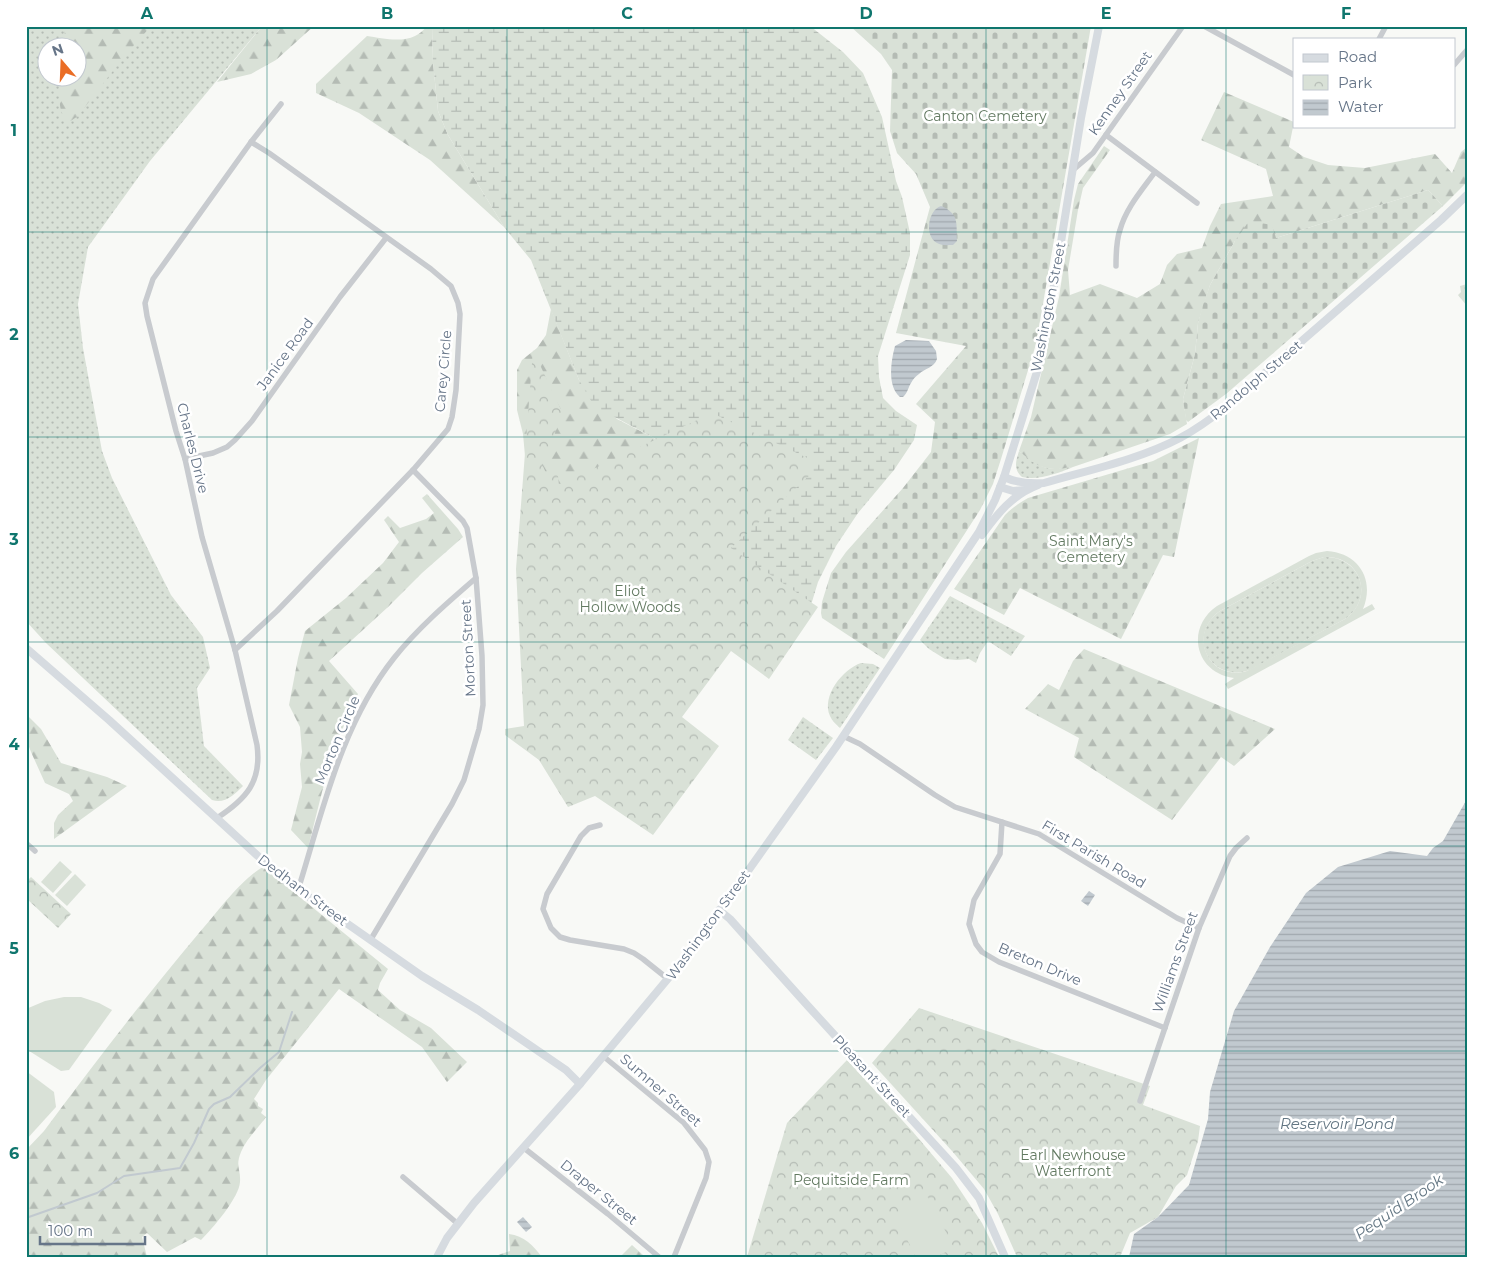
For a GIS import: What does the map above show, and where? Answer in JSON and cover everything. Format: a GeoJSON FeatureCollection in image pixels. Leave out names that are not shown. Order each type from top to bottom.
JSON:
{"type":"FeatureCollection","features":[{"type":"Feature","properties":{"kind":"main road","name":"Washington Street"},"geometry":{"type":"LineString","coordinates":[[437,1257],[448,1238],[474,1203],[580,1084],[691,951],[843,736],[979,532],[1004,477],[1040,359],[1099,26]]}},
{"type":"Feature","properties":{"kind":"main road","name":"Randolph Street"},"geometry":{"type":"LineString","coordinates":[[1004,477],[1014,482],[1028,484],[1044,483],[1152,450],[1178,439],[1202,425],[1228,406],[1467,195]]}},
{"type":"Feature","properties":{"kind":"main road","name":"Washington Street"},"geometry":{"type":"LineString","coordinates":[[952,573],[962,564],[1006,504],[1029,488],[1044,483]]}},
{"type":"Feature","properties":{"kind":"main road"},"geometry":{"type":"LineString","coordinates":[[1000,487],[1013,491],[1029,488]]}},
{"type":"Feature","properties":{"kind":"main road","name":"Dedham Street"},"geometry":{"type":"LineString","coordinates":[[26,648],[110,720],[248,849],[282,878],[422,976],[478,1010],[566,1070],[580,1084]]}},
{"type":"Feature","properties":{"kind":"main road","name":"Pleasant Street"},"geometry":{"type":"LineString","coordinates":[[719,910],[730,919],[956,1168],[979,1198],[1005,1257]]}},
{"type":"Feature","properties":{"kind":"street","name":"Kenney Street"},"geometry":{"type":"LineString","coordinates":[[1073,170],[1093,153],[1183,26]]}},
{"type":"Feature","properties":{"kind":"street"},"geometry":{"type":"LineString","coordinates":[[1204,26],[1293,74]]}},
{"type":"Feature","properties":{"kind":"street"},"geometry":{"type":"LineString","coordinates":[[1380,38],[1386,26]]}},
{"type":"Feature","properties":{"kind":"street"},"geometry":{"type":"LineString","coordinates":[[1456,63],[1467,50]]}},
{"type":"Feature","properties":{"kind":"street","name":"Charles Drive"},"geometry":{"type":"LineString","coordinates":[[216,818],[244,798],[258,772],[259,758],[235,650],[202,537],[185,459],[176,431],[145,304],[153,278],[251,142],[282,104]]}},
{"type":"Feature","properties":{"kind":"street"},"geometry":{"type":"LineString","coordinates":[[1106,135],[1197,203]]}},
{"type":"Feature","properties":{"kind":"street","name":"Carey Circle"},"geometry":{"type":"LineString","coordinates":[[235,650],[277,611],[413,470],[448,429],[452,417],[456,390],[460,314],[451,286],[269,153],[251,142]]}},
{"type":"Feature","properties":{"kind":"street"},"geometry":{"type":"LineString","coordinates":[[1116,266],[1116,248],[1126,215],[1155,172]]}},
{"type":"Feature","properties":{"kind":"street","name":"Janice Road"},"geometry":{"type":"LineString","coordinates":[[185,459],[213,453],[227,447],[235,440],[252,421],[340,297],[386,238]]}},
{"type":"Feature","properties":{"kind":"street","name":"Morton Street"},"geometry":{"type":"LineString","coordinates":[[371,939],[452,804],[464,780],[480,729],[483,705],[484,690],[476,578],[467,528],[463,521],[413,470]]}},
{"type":"Feature","properties":{"kind":"street","name":"Morton Circle"},"geometry":{"type":"LineString","coordinates":[[298,890],[323,806],[339,760],[359,714],[393,660],[412,637],[476,578]]}},
{"type":"Feature","properties":{"kind":"street","name":"First Parish Road"},"geometry":{"type":"LineString","coordinates":[[843,736],[860,744],[955,807],[1039,834],[1177,918],[1199,928]]}},
{"type":"Feature","properties":{"kind":"street","name":"Breton Drive"},"geometry":{"type":"LineString","coordinates":[[1002,822],[1000,854],[974,900],[969,924],[976,944],[982,952],[999,962],[1165,1028]]}},
{"type":"Feature","properties":{"kind":"street"},"geometry":{"type":"LineString","coordinates":[[600,825],[589,828],[581,836],[547,894],[543,909],[546,919],[551,928],[560,937],[624,949],[643,959],[668,979]]}},
{"type":"Feature","properties":{"kind":"street","name":"Williams Street"},"geometry":{"type":"LineString","coordinates":[[1140,1101],[1199,928],[1230,856],[1247,838]]}},
{"type":"Feature","properties":{"kind":"street"},"geometry":{"type":"LineString","coordinates":[[26,843],[35,851]]}},
{"type":"Feature","properties":{"kind":"street","name":"Sumner Street"},"geometry":{"type":"LineString","coordinates":[[603,1056],[684,1124],[705,1150],[708,1162],[706,1178],[674,1257]]}},
{"type":"Feature","properties":{"kind":"street","name":"Draper Street"},"geometry":{"type":"LineString","coordinates":[[524,1148],[659,1257]]}},
{"type":"Feature","properties":{"kind":"street"},"geometry":{"type":"LineString","coordinates":[[403,1178],[458,1224]]}},
{"type":"Feature","properties":{"kind":"green space"},"geometry":{"type":"Polygon","coordinates":[[[26,26],[262,26],[150,161],[88,247],[78,304],[83,348],[102,451],[112,478],[171,595],[203,637],[210,668],[197,688],[204,746],[243,786],[225,800],[212,800],[46,643],[26,621],[26,26]]]}},
{"type":"Feature","properties":{"kind":"green space"},"geometry":{"type":"Polygon","coordinates":[[[65,26],[151,26],[122,59],[78,116],[69,122],[60,108],[60,88],[88,88],[88,38],[64,38],[65,26]]]}},
{"type":"Feature","properties":{"kind":"green space"},"geometry":{"type":"Polygon","coordinates":[[[262,26],[314,26],[276,60],[251,74],[217,82],[262,26]]]}},
{"type":"Feature","properties":{"kind":"green space"},"geometry":{"type":"Polygon","coordinates":[[[428,26],[432,26],[433,63],[438,111],[448,135],[504,227],[430,160],[359,113],[316,93],[316,84],[367,36],[404,39],[417,35],[428,26]]]}},
{"type":"Feature","properties":{"kind":"green space"},"geometry":{"type":"Polygon","coordinates":[[[432,26],[468,26],[477,29],[494,26],[810,26],[843,52],[863,73],[882,117],[910,233],[910,255],[878,356],[879,377],[883,398],[896,411],[917,425],[914,440],[894,470],[858,513],[836,546],[818,582],[808,615],[768,639],[681,468],[654,438],[594,406],[579,380],[531,260],[504,227],[448,135],[438,111],[433,63],[432,26]]]}},
{"type":"Feature","properties":{"kind":"green space","name":"Canton Cemetery"},"geometry":{"type":"Polygon","coordinates":[[[850,26],[1091,26],[1036,344],[993,484],[980,510],[884,659],[822,618],[822,602],[831,573],[846,552],[903,488],[931,452],[935,422],[916,404],[966,346],[896,333],[930,207],[916,174],[897,153],[890,131],[892,70],[881,54],[850,26]]]}},
{"type":"Feature","properties":{"kind":"green space"},"geometry":{"type":"Polygon","coordinates":[[[1224,92],[1293,122],[1289,147],[1304,157],[1328,165],[1365,168],[1435,154],[1452,173],[1461,152],[1467,147],[1467,182],[1443,206],[1428,190],[1276,238],[1235,241],[1210,285],[1198,323],[1195,354],[1183,399],[1187,424],[1170,434],[1073,467],[1052,469],[1036,464],[1019,451],[1031,417],[1059,297],[1078,184],[1104,146],[1110,150],[1083,188],[1068,270],[1070,295],[1100,284],[1137,298],[1160,284],[1167,265],[1177,254],[1202,248],[1221,204],[1273,196],[1266,169],[1201,140],[1224,92]]]}},
{"type":"Feature","properties":{"kind":"green space"},"geometry":{"type":"Polygon","coordinates":[[[1428,190],[1443,206],[1226,394],[1188,422],[1186,420],[1183,399],[1195,354],[1198,323],[1202,308],[1210,285],[1235,241],[1249,221],[1272,225],[1276,238],[1428,190]]]}},
{"type":"Feature","properties":{"kind":"green space"},"geometry":{"type":"Polygon","coordinates":[[[1467,284],[1467,306],[1458,295],[1461,292],[1460,286],[1467,284]]]}},
{"type":"Feature","properties":{"kind":"green space"},"geometry":{"type":"Polygon","coordinates":[[[551,309],[579,380],[617,419],[654,438],[681,468],[666,574],[526,467],[523,434],[517,410],[517,370],[522,360],[537,348],[546,335],[551,309]]]}},
{"type":"Feature","properties":{"kind":"green space","name":"Eliot Hollow Woods"},"geometry":{"type":"Polygon","coordinates":[[[533,350],[563,414],[542,464],[546,473],[551,472],[558,476],[559,485],[712,413],[816,462],[811,474],[731,548],[818,607],[769,679],[731,651],[682,717],[719,746],[653,835],[595,796],[568,807],[539,760],[505,735],[505,729],[524,726],[516,569],[533,350]]]}},
{"type":"Feature","properties":{"kind":"green space","name":"Saint Mary's Cemetery"},"geometry":{"type":"Polygon","coordinates":[[[1199,438],[1174,557],[1163,555],[1121,639],[1020,588],[1004,615],[954,589],[1005,515],[1028,498],[1153,461],[1199,438]]]}},
{"type":"Feature","properties":{"kind":"green space"},"geometry":{"type":"Polygon","coordinates":[[[1019,451],[1032,461],[1047,468],[1073,467],[1041,477],[1022,477],[1016,468],[1019,451]]]}},
{"type":"Feature","properties":{"kind":"green space"},"geometry":{"type":"Polygon","coordinates":[[[427,494],[463,537],[329,661],[358,694],[337,741],[308,848],[291,830],[302,787],[300,764],[302,752],[300,727],[289,705],[305,631],[346,598],[383,563],[399,542],[384,520],[388,516],[400,528],[426,519],[434,513],[422,498],[427,494]]]}},
{"type":"Feature","properties":{"kind":"green space"},"geometry":{"type":"Polygon","coordinates":[[[1327,551],[1338,553],[1356,563],[1362,570],[1367,588],[1363,609],[1372,604],[1375,609],[1228,689],[1225,684],[1234,678],[1210,668],[1203,659],[1199,648],[1198,637],[1207,615],[1217,606],[1316,553],[1327,551]],[[1324,557],[1312,561],[1220,611],[1210,621],[1205,632],[1206,654],[1213,663],[1222,670],[1233,673],[1247,671],[1345,619],[1360,600],[1360,579],[1355,570],[1337,558],[1324,557]]]}},
{"type":"Feature","properties":{"kind":"green space"},"geometry":{"type":"Polygon","coordinates":[[[1324,557],[1347,563],[1360,580],[1360,600],[1345,619],[1250,670],[1236,672],[1224,670],[1214,664],[1207,655],[1204,644],[1204,632],[1210,621],[1220,611],[1312,561],[1324,557]]]}},
{"type":"Feature","properties":{"kind":"green space"},"geometry":{"type":"Polygon","coordinates":[[[950,596],[1025,636],[1011,656],[988,641],[976,663],[969,659],[945,659],[929,649],[920,640],[950,596]]]}},
{"type":"Feature","properties":{"kind":"green space"},"geometry":{"type":"Polygon","coordinates":[[[1084,649],[1275,729],[1234,766],[1221,757],[1172,820],[1074,757],[1079,738],[1025,709],[1048,684],[1059,690],[1073,661],[1084,649]]]}},
{"type":"Feature","properties":{"kind":"green space"},"geometry":{"type":"Polygon","coordinates":[[[861,663],[873,664],[880,668],[840,728],[831,718],[828,708],[831,692],[835,684],[847,671],[861,663]]]}},
{"type":"Feature","properties":{"kind":"green space"},"geometry":{"type":"Polygon","coordinates":[[[26,714],[41,729],[61,763],[107,777],[127,786],[54,839],[54,823],[58,815],[73,801],[69,794],[45,783],[26,739],[26,714]]]}},
{"type":"Feature","properties":{"kind":"green space"},"geometry":{"type":"Polygon","coordinates":[[[803,717],[833,738],[816,760],[788,740],[803,717]]]}},
{"type":"Feature","properties":{"kind":"green space"},"geometry":{"type":"Polygon","coordinates":[[[60,861],[72,872],[53,893],[41,882],[60,861]]]}},
{"type":"Feature","properties":{"kind":"green space"},"geometry":{"type":"Polygon","coordinates":[[[263,867],[388,969],[378,990],[400,1010],[431,1028],[467,1062],[447,1082],[422,1047],[339,989],[266,1080],[254,1099],[258,1106],[263,1109],[261,1113],[266,1117],[249,1139],[239,1157],[240,1182],[235,1196],[218,1221],[201,1240],[195,1237],[167,1252],[147,1233],[142,1237],[147,1257],[26,1257],[26,1150],[44,1131],[120,1031],[199,933],[237,888],[263,867]]]}},
{"type":"Feature","properties":{"kind":"green space"},"geometry":{"type":"Polygon","coordinates":[[[75,874],[86,885],[67,906],[55,895],[75,874]]]}},
{"type":"Feature","properties":{"kind":"green space"},"geometry":{"type":"Polygon","coordinates":[[[31,877],[71,914],[58,928],[26,898],[26,882],[31,877]]]}},
{"type":"Feature","properties":{"kind":"green space"},"geometry":{"type":"Polygon","coordinates":[[[64,997],[81,997],[112,1010],[69,1070],[61,1071],[26,1049],[26,1009],[45,1001],[64,997]]]}},
{"type":"Feature","properties":{"kind":"green space","name":"Earl Newhouse Waterfront"},"geometry":{"type":"Polygon","coordinates":[[[919,1008],[1150,1086],[1143,1105],[1200,1126],[1198,1141],[1187,1175],[1176,1186],[1158,1217],[1130,1233],[1120,1257],[1017,1257],[998,1214],[984,1189],[872,1063],[919,1008]]]}},
{"type":"Feature","properties":{"kind":"green space","name":"Pequitside Farm"},"geometry":{"type":"Polygon","coordinates":[[[847,1060],[952,1178],[982,1223],[999,1257],[747,1257],[787,1123],[847,1060]]]}},
{"type":"Feature","properties":{"kind":"green space"},"geometry":{"type":"Polygon","coordinates":[[[26,1071],[54,1092],[56,1107],[26,1140],[26,1071]]]}},
{"type":"Feature","properties":{"kind":"green space"},"geometry":{"type":"Polygon","coordinates":[[[928,1197],[954,1248],[936,1257],[916,1257],[894,1214],[928,1197]]]}},
{"type":"Feature","properties":{"kind":"green space"},"geometry":{"type":"Polygon","coordinates":[[[509,1234],[528,1242],[542,1257],[498,1257],[498,1255],[510,1251],[509,1234]]]}},
{"type":"Feature","properties":{"kind":"green space"},"geometry":{"type":"Polygon","coordinates":[[[632,1245],[643,1255],[642,1257],[620,1257],[632,1245]]]}},
{"type":"Feature","properties":{"kind":"water"},"geometry":{"type":"Polygon","coordinates":[[[941,206],[951,212],[956,220],[957,241],[953,245],[939,244],[930,235],[929,223],[933,212],[941,206]]]}},
{"type":"Feature","properties":{"kind":"water"},"geometry":{"type":"Polygon","coordinates":[[[906,340],[929,341],[936,351],[937,359],[932,366],[915,378],[905,395],[900,397],[893,387],[891,366],[895,346],[906,340]]]}},
{"type":"Feature","properties":{"kind":"water","name":"Reservoir Pond"},"geometry":{"type":"Polygon","coordinates":[[[1467,799],[1467,1257],[1129,1257],[1134,1234],[1158,1217],[1189,1185],[1208,1119],[1210,1092],[1234,1011],[1270,947],[1306,893],[1338,867],[1390,851],[1427,856],[1433,848],[1443,841],[1467,799]]]}},
{"type":"Feature","properties":{"kind":"water"},"geometry":{"type":"Polygon","coordinates":[[[1089,891],[1095,895],[1088,906],[1081,901],[1089,891]]]}},
{"type":"Feature","properties":{"kind":"water"},"geometry":{"type":"Polygon","coordinates":[[[523,1217],[532,1227],[526,1232],[517,1222],[523,1217]]]}},
{"type":"Feature","properties":{"kind":"waterway"},"geometry":{"type":"LineString","coordinates":[[26,1218],[97,1193],[124,1176],[180,1168],[194,1143],[209,1109],[214,1104],[230,1097],[279,1052],[292,1012]]}},
{"type":"Feature","properties":{"kind":"water label","name":"Pequid Brook"},"geometry":{"type":"Point","coordinates":[1399,1207]}}]}
